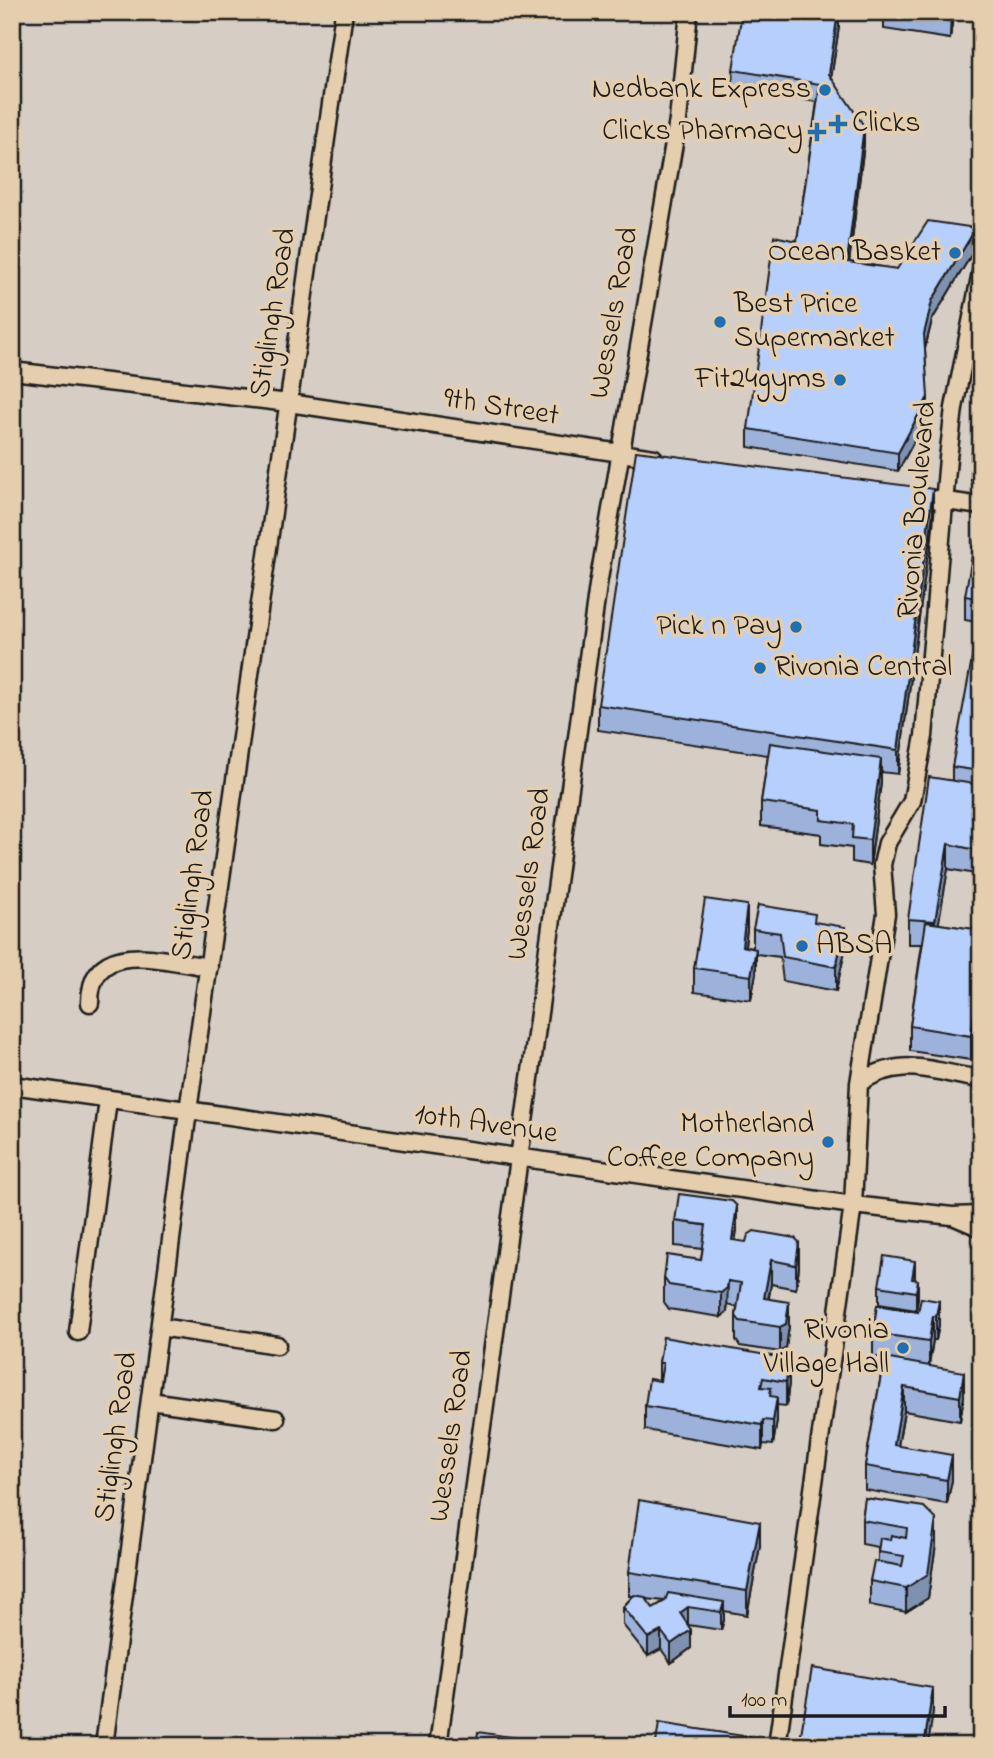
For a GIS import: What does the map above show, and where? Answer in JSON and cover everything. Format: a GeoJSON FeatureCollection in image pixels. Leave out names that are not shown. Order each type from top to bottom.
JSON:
{"type":"FeatureCollection","features":[{"type":"Feature","properties":{"kind":"street","name":"Stiglingh Road"},"geometry":{"type":"LineString","coordinates":[[104,1746],[188,1111],[344,12]]}},
{"type":"Feature","properties":{"kind":"street","name":"Wessels Road"},"geometry":{"type":"LineString","coordinates":[[438,1746],[518,1158],[619,454],[678,120],[689,12]]}},
{"type":"Feature","properties":{"kind":"street","name":"Rivonia Boulevard"},"geometry":{"type":"LineString","coordinates":[[777,1746],[853,1205],[859,1083],[886,914],[881,877],[884,852],[912,801],[924,736],[954,408],[981,272]]}},
{"type":"Feature","properties":{"kind":"street","name":"9th Street"},"geometry":{"type":"LineString","coordinates":[[12,371],[289,403],[670,460]]}},
{"type":"Feature","properties":{"kind":"street"},"geometry":{"type":"LineString","coordinates":[[890,493],[981,506]]}},
{"type":"Feature","properties":{"kind":"street"},"geometry":{"type":"LineString","coordinates":[[90,1003],[90,990],[96,974],[107,962],[131,957],[209,967]]}},
{"type":"Feature","properties":{"kind":"street"},"geometry":{"type":"LineString","coordinates":[[859,1083],[882,1069],[904,1066],[981,1079]]}},
{"type":"Feature","properties":{"kind":"street","name":"10th Avenue"},"geometry":{"type":"LineString","coordinates":[[12,1085],[853,1205],[952,1216],[981,1215]]}},
{"type":"Feature","properties":{"kind":"street"},"geometry":{"type":"LineString","coordinates":[[78,1332],[108,1100]]}},
{"type":"Feature","properties":{"kind":"street","name":"10th Avenue"},"geometry":{"type":"LineString","coordinates":[[952,1216],[981,1228]]}},
{"type":"Feature","properties":{"kind":"street"},"geometry":{"type":"LineString","coordinates":[[160,1327],[277,1345]]}},
{"type":"Feature","properties":{"kind":"street"},"geometry":{"type":"LineString","coordinates":[[150,1401],[276,1419]]}},
{"type":"Feature","properties":{"kind":"building"},"geometry":{"type":"Polygon","coordinates":[[[742,12],[838,12],[829,74],[864,126],[847,262],[897,269],[928,221],[976,228],[932,301],[924,334],[928,397],[898,453],[748,429],[774,236],[797,241],[820,84],[733,70],[742,12]]]}},
{"type":"Feature","properties":{"kind":"building"},"geometry":{"type":"Polygon","coordinates":[[[893,12],[951,12],[950,20],[893,12]]]}},
{"type":"Feature","properties":{"kind":"building"},"geometry":{"type":"Polygon","coordinates":[[[981,403],[981,468],[971,457],[981,403]]]}},
{"type":"Feature","properties":{"kind":"building","name":"Rivonia Central"},"geometry":{"type":"Polygon","coordinates":[[[636,451],[933,489],[898,750],[598,705],[636,451]]]}},
{"type":"Feature","properties":{"kind":"building"},"geometry":{"type":"Polygon","coordinates":[[[975,540],[981,541],[981,599],[965,596],[975,540]]]}},
{"type":"Feature","properties":{"kind":"building"},"geometry":{"type":"Polygon","coordinates":[[[974,648],[981,649],[981,771],[952,767],[974,648]]]}},
{"type":"Feature","properties":{"kind":"building"},"geometry":{"type":"Polygon","coordinates":[[[770,743],[881,759],[870,840],[852,838],[853,824],[821,820],[821,810],[761,802],[770,743]]]}},
{"type":"Feature","properties":{"kind":"building"},"geometry":{"type":"Polygon","coordinates":[[[929,777],[981,785],[981,851],[948,844],[935,921],[908,919],[929,777]]]}},
{"type":"Feature","properties":{"kind":"building"},"geometry":{"type":"Polygon","coordinates":[[[705,899],[747,905],[742,946],[756,949],[751,976],[694,968],[705,899]]]}},
{"type":"Feature","properties":{"kind":"building"},"geometry":{"type":"Polygon","coordinates":[[[758,905],[815,914],[814,922],[845,927],[836,967],[783,957],[780,933],[753,929],[758,905]]]}},
{"type":"Feature","properties":{"kind":"building"},"geometry":{"type":"Polygon","coordinates":[[[926,922],[981,930],[981,987],[978,987],[971,1036],[910,1026],[926,922]]]}},
{"type":"Feature","properties":{"kind":"building"},"geometry":{"type":"Polygon","coordinates":[[[679,1194],[732,1201],[737,1206],[732,1240],[746,1242],[748,1235],[754,1231],[795,1238],[799,1242],[796,1265],[771,1260],[764,1298],[789,1302],[786,1324],[780,1327],[740,1321],[736,1316],[741,1283],[728,1281],[727,1288],[721,1293],[669,1285],[664,1278],[667,1255],[701,1260],[706,1225],[675,1221],[679,1194]]]}},
{"type":"Feature","properties":{"kind":"building"},"geometry":{"type":"Polygon","coordinates":[[[884,1256],[915,1261],[912,1279],[918,1280],[916,1292],[879,1286],[884,1256]]]}},
{"type":"Feature","properties":{"kind":"building"},"geometry":{"type":"Polygon","coordinates":[[[921,1298],[939,1301],[936,1316],[933,1316],[929,1341],[873,1333],[877,1305],[918,1312],[921,1298]]]}},
{"type":"Feature","properties":{"kind":"building"},"geometry":{"type":"Polygon","coordinates":[[[663,1337],[789,1359],[786,1382],[763,1378],[761,1387],[771,1388],[770,1396],[777,1397],[773,1421],[763,1420],[762,1425],[645,1406],[649,1379],[660,1381],[663,1363],[659,1363],[663,1337]]]}},
{"type":"Feature","properties":{"kind":"building"},"geometry":{"type":"Polygon","coordinates":[[[884,1358],[964,1372],[960,1397],[904,1387],[894,1445],[952,1455],[947,1480],[865,1466],[884,1358]]]}},
{"type":"Feature","properties":{"kind":"building"},"geometry":{"type":"Polygon","coordinates":[[[865,1498],[924,1507],[936,1519],[928,1574],[906,1588],[870,1581],[874,1561],[902,1566],[904,1556],[878,1552],[880,1538],[890,1540],[891,1535],[906,1538],[907,1528],[862,1520],[865,1498]]]}},
{"type":"Feature","properties":{"kind":"building"},"geometry":{"type":"Polygon","coordinates":[[[639,1500],[760,1522],[747,1591],[629,1572],[639,1500]]]}},
{"type":"Feature","properties":{"kind":"building"},"geometry":{"type":"Polygon","coordinates":[[[668,1593],[724,1602],[721,1612],[688,1607],[680,1613],[691,1630],[671,1644],[661,1631],[648,1638],[623,1607],[634,1595],[645,1597],[653,1608],[665,1601],[668,1593]]]}},
{"type":"Feature","properties":{"kind":"building"},"geometry":{"type":"Polygon","coordinates":[[[812,1668],[933,1688],[924,1746],[799,1746],[812,1668]]]}},
{"type":"Feature","properties":{"kind":"building"},"geometry":{"type":"Polygon","coordinates":[[[659,1723],[750,1737],[748,1746],[639,1746],[640,1743],[656,1743],[659,1723]]]}},
{"type":"Feature","properties":{"kind":"building"},"geometry":{"type":"Polygon","coordinates":[[[478,1732],[556,1744],[476,1746],[478,1732]]]}},
{"type":"Feature","properties":{"kind":"place","name":"Nedbank Express"},"geometry":{"type":"Point","coordinates":[825,90]}},
{"type":"Feature","properties":{"kind":"place","name":"Clicks"},"geometry":{"type":"Point","coordinates":[838,124]}},
{"type":"Feature","properties":{"kind":"place","name":"Clicks Pharmacy"},"geometry":{"type":"Point","coordinates":[817,132]}},
{"type":"Feature","properties":{"kind":"place","name":"Ocean Basket"},"geometry":{"type":"Point","coordinates":[955,253]}},
{"type":"Feature","properties":{"kind":"place","name":"Best Price Supermarket"},"geometry":{"type":"Point","coordinates":[720,322]}},
{"type":"Feature","properties":{"kind":"place","name":"Fit24gyms"},"geometry":{"type":"Point","coordinates":[840,380]}},
{"type":"Feature","properties":{"kind":"place","name":"Pick n Pay"},"geometry":{"type":"Point","coordinates":[796,627]}},
{"type":"Feature","properties":{"kind":"place","name":"Rivonia Central"},"geometry":{"type":"Point","coordinates":[760,668]}},
{"type":"Feature","properties":{"kind":"place","name":"ABSA"},"geometry":{"type":"Point","coordinates":[802,946]}},
{"type":"Feature","properties":{"kind":"place","name":"Motherland Coffee Company"},"geometry":{"type":"Point","coordinates":[828,1142]}},
{"type":"Feature","properties":{"kind":"place","name":"Rivonia Village Hall"},"geometry":{"type":"Point","coordinates":[903,1348]}}]}
